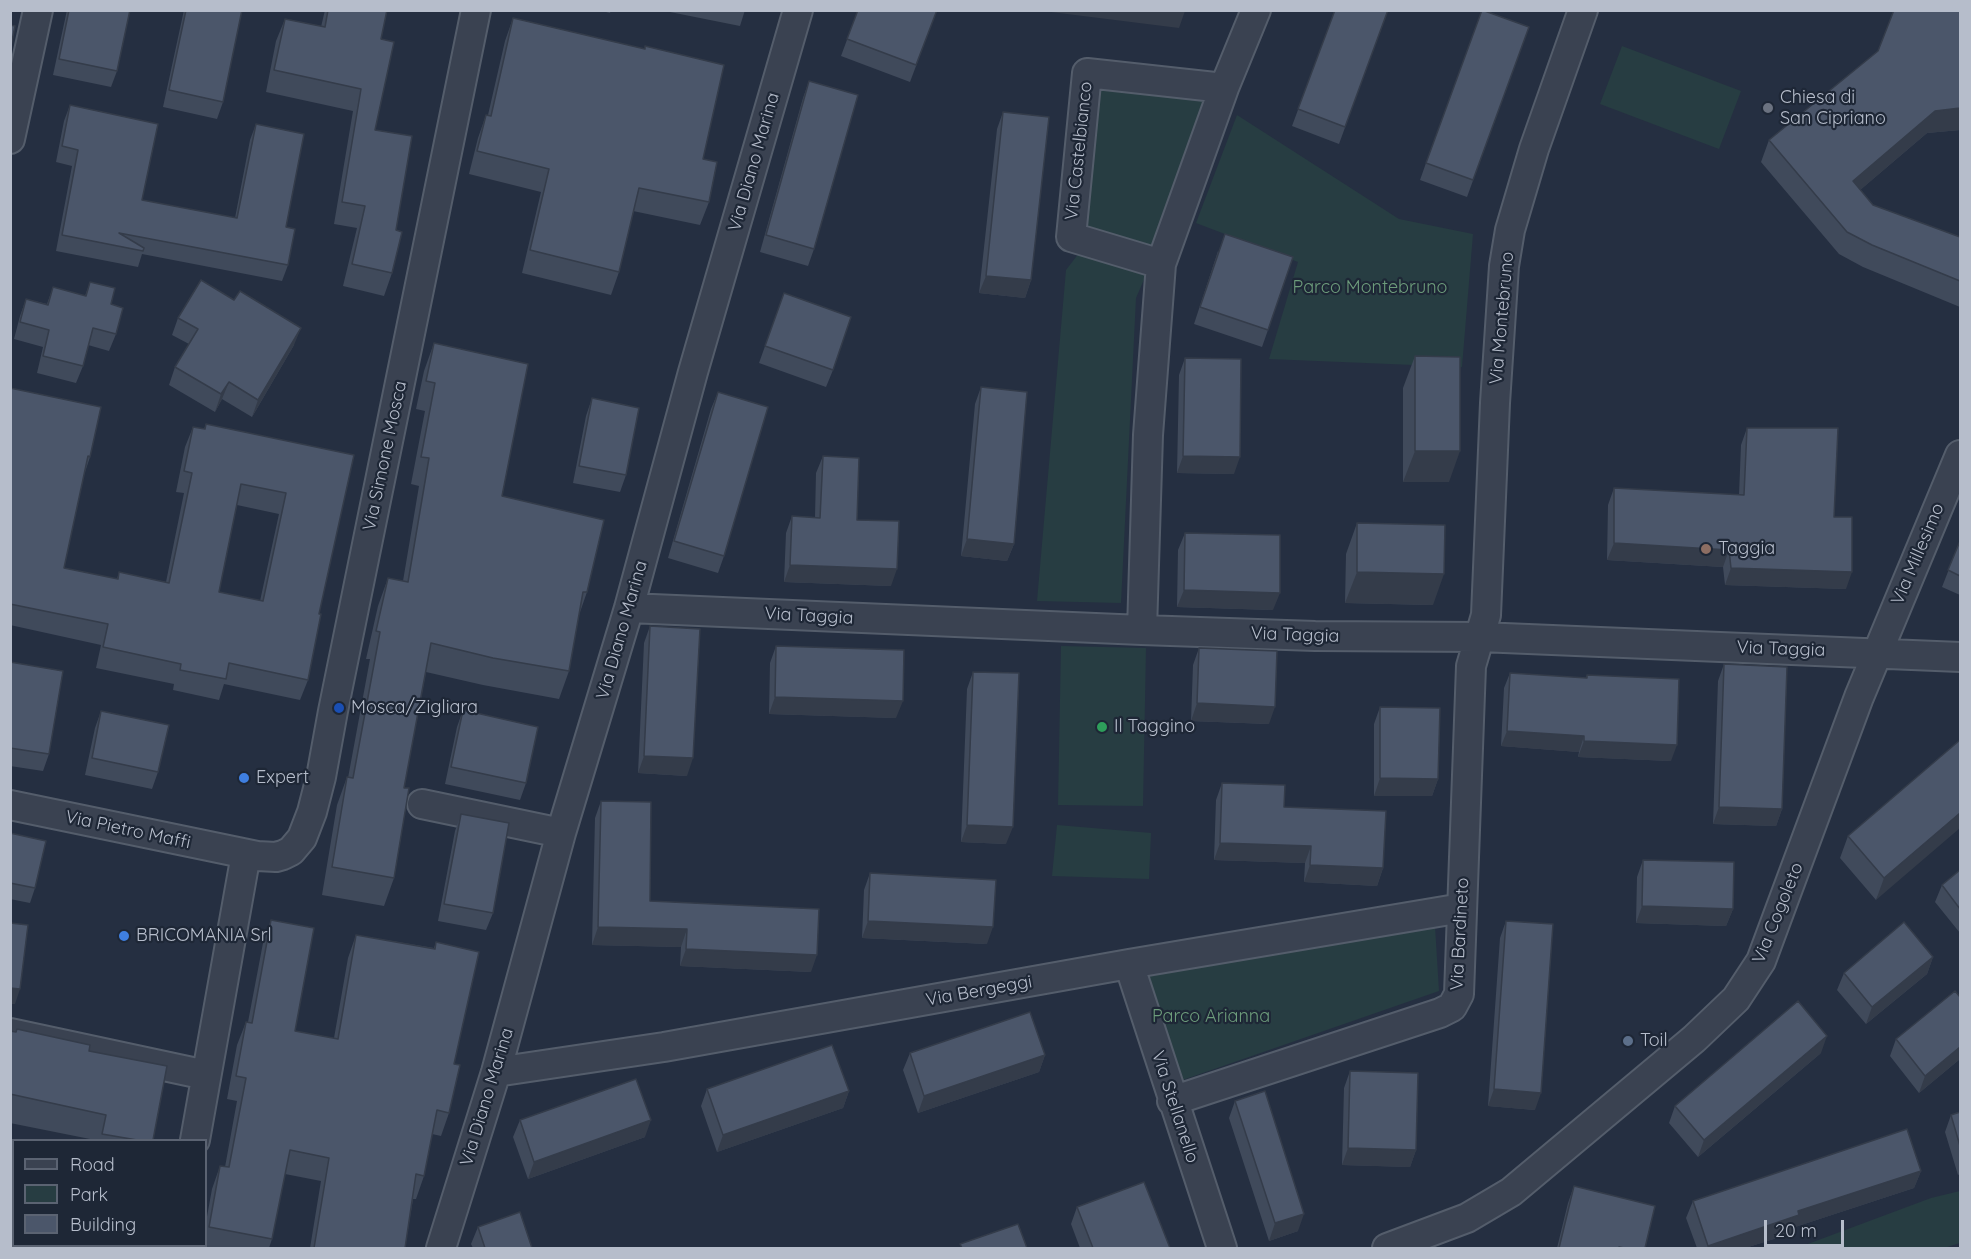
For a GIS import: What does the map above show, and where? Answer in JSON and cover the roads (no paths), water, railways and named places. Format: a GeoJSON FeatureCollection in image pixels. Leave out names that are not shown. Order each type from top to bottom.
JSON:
{"type":"FeatureCollection","features":[{"type":"Feature","properties":{"kind":"street"},"geometry":{"type":"LineString","coordinates":[[10,139],[38,10]]}},
{"type":"Feature","properties":{"kind":"street","name":"Via Simone Mosca"},"geometry":{"type":"LineString","coordinates":[[246,854],[276,857],[291,851],[302,838],[312,812],[476,10]]}},
{"type":"Feature","properties":{"kind":"street","name":"Via Diano Marina"},"geometry":{"type":"LineString","coordinates":[[441,1248],[496,1072],[561,833],[629,608],[696,361],[798,10]]}},
{"type":"Feature","properties":{"kind":"street"},"geometry":{"type":"LineString","coordinates":[[1142,630],[1148,435],[1161,264],[1224,88],[1256,10]]}},
{"type":"Feature","properties":{"kind":"street","name":"Via Montebruno"},"geometry":{"type":"LineString","coordinates":[[1480,638],[1486,615],[1495,403],[1504,266],[1508,239],[1534,149],[1583,10]]}},
{"type":"Feature","properties":{"kind":"street","name":"Via Castelbianco"},"geometry":{"type":"LineString","coordinates":[[1161,264],[1071,237],[1087,73],[1224,88]]}},
{"type":"Feature","properties":{"kind":"street","name":"Via Millesimo"},"geometry":{"type":"LineString","coordinates":[[1886,653],[1960,455]]}},
{"type":"Feature","properties":{"kind":"street","name":"Via Millesimo"},"geometry":{"type":"LineString","coordinates":[[1886,653],[1960,486]]}},
{"type":"Feature","properties":{"kind":"street","name":"Via Taggia"},"geometry":{"type":"LineString","coordinates":[[629,608],[1142,630],[1315,636],[1480,638],[1960,657]]}},
{"type":"Feature","properties":{"kind":"street","name":"Via Bardineto"},"geometry":{"type":"LineString","coordinates":[[1172,1101],[1440,1013],[1452,1007],[1459,994],[1471,666],[1480,638]]}},
{"type":"Feature","properties":{"kind":"street","name":"Via Cogoleto"},"geometry":{"type":"LineString","coordinates":[[1387,1248],[1467,1218],[1511,1192],[1694,1040],[1736,999],[1761,961],[1886,653]]}},
{"type":"Feature","properties":{"kind":"street"},"geometry":{"type":"LineString","coordinates":[[422,804],[561,833]]}},
{"type":"Feature","properties":{"kind":"street","name":"Via Pietro Maffi"},"geometry":{"type":"LineString","coordinates":[[10,805],[246,854]]}},
{"type":"Feature","properties":{"kind":"street"},"geometry":{"type":"LineString","coordinates":[[195,1139],[246,854]]}},
{"type":"Feature","properties":{"kind":"street","name":"Via Bergeggi"},"geometry":{"type":"LineString","coordinates":[[496,1072],[664,1047],[1129,964],[1462,908]]}},
{"type":"Feature","properties":{"kind":"street","name":"Via Stellanello"},"geometry":{"type":"LineString","coordinates":[[1129,964],[1222,1248]]}},
{"type":"Feature","properties":{"kind":"street"},"geometry":{"type":"LineString","coordinates":[[10,1033],[206,1075]]}},
{"type":"Feature","properties":{"kind":"place","name":"Chiesa di San Cipriano"},"geometry":{"type":"Point","coordinates":[1768,108]}},
{"type":"Feature","properties":{"kind":"place","name":"Taggia"},"geometry":{"type":"Point","coordinates":[1706,549]}},
{"type":"Feature","properties":{"kind":"place","name":"Mosca/Zigliara"},"geometry":{"type":"Point","coordinates":[339,708]}},
{"type":"Feature","properties":{"kind":"place","name":"Il Taggino"},"geometry":{"type":"Point","coordinates":[1102,727]}},
{"type":"Feature","properties":{"kind":"place","name":"Expert"},"geometry":{"type":"Point","coordinates":[244,778]}},
{"type":"Feature","properties":{"kind":"place","name":"BRICOMANIA Srl"},"geometry":{"type":"Point","coordinates":[124,936]}},
{"type":"Feature","properties":{"kind":"place","name":"Toil"},"geometry":{"type":"Point","coordinates":[1628,1041]}},
{"type":"Feature","properties":{"kind":"park label","name":"Parco Montebruno"},"geometry":{"type":"Point","coordinates":[1370,288]}},
{"type":"Feature","properties":{"kind":"park label","name":"Parco Arianna"},"geometry":{"type":"Point","coordinates":[1211,1017]}}]}
